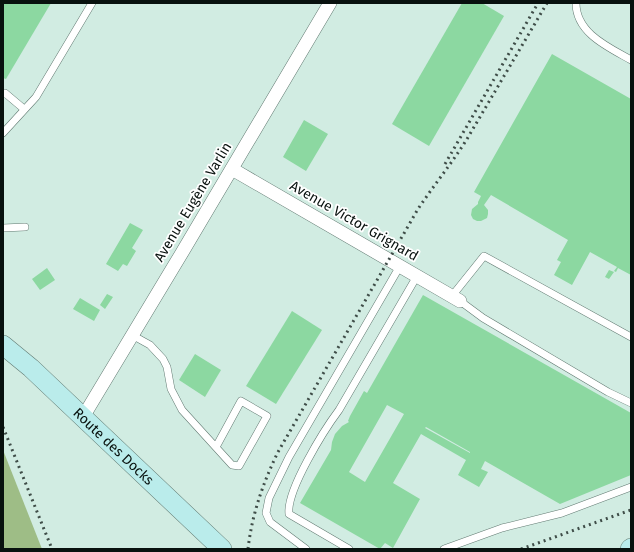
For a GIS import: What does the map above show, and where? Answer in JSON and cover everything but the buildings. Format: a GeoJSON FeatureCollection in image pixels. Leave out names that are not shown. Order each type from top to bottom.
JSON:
{"type":"FeatureCollection","features":[{"type":"Feature","properties":{"kind":"street","name":"Avenue Eugène Varlin"},"geometry":{"type":"LineString","coordinates":[[83,417],[330,3]]}},
{"type":"Feature","properties":{"kind":"street","name":"Avenue Victor Grignard"},"geometry":{"type":"LineString","coordinates":[[232,169],[456,298]]}},
{"type":"Feature","properties":{"kind":"street","name":"Route des Docks"},"geometry":{"type":"LineString","coordinates":[[3,345],[31,368],[222,549]]}},
{"type":"Feature","properties":{"kind":"lane"},"geometry":{"type":"LineString","coordinates":[[3,132],[36,98],[92,3]]}},
{"type":"Feature","properties":{"kind":"lane"},"geometry":{"type":"LineString","coordinates":[[576,3],[576,10],[581,24],[598,41],[631,60]]}},
{"type":"Feature","properties":{"kind":"lane"},"geometry":{"type":"LineString","coordinates":[[3,94],[5,92],[24,109]]}},
{"type":"Feature","properties":{"kind":"lane"},"geometry":{"type":"LineString","coordinates":[[3,228],[25,227]]}},
{"type":"Feature","properties":{"kind":"lane"},"geometry":{"type":"LineString","coordinates":[[631,338],[484,256],[456,298],[483,318],[608,392],[631,403]]}},
{"type":"Feature","properties":{"kind":"lane"},"geometry":{"type":"LineString","coordinates":[[306,549],[270,522],[266,513],[269,498],[289,457],[400,266]]}},
{"type":"Feature","properties":{"kind":"lane"},"geometry":{"type":"LineString","coordinates":[[349,549],[289,514],[288,507],[300,476],[326,427],[339,410],[417,276]]}},
{"type":"Feature","properties":{"kind":"lane"},"geometry":{"type":"LineString","coordinates":[[132,335],[150,344],[163,359],[167,367],[171,389],[182,410],[232,465],[239,466],[267,416],[241,401],[216,447]]}},
{"type":"Feature","properties":{"kind":"lane"},"geometry":{"type":"LineString","coordinates":[[444,549],[502,528],[562,513],[631,487]]}},
{"type":"Feature","properties":{"kind":"green space"},"geometry":{"type":"Polygon","coordinates":[[[3,450],[42,549],[3,549],[3,450]]]}},
{"type":"Feature","properties":{"kind":"railway"},"geometry":{"type":"LineString","coordinates":[[445,164],[538,3]]}},
{"type":"Feature","properties":{"kind":"railway"},"geometry":{"type":"LineString","coordinates":[[248,549],[252,523],[259,499],[278,452],[418,209],[467,139],[547,3]]}},
{"type":"Feature","properties":{"kind":"railway"},"geometry":{"type":"LineString","coordinates":[[3,427],[52,549]]}},
{"type":"Feature","properties":{"kind":"railway"},"geometry":{"type":"LineString","coordinates":[[521,549],[631,510]]}}]}
